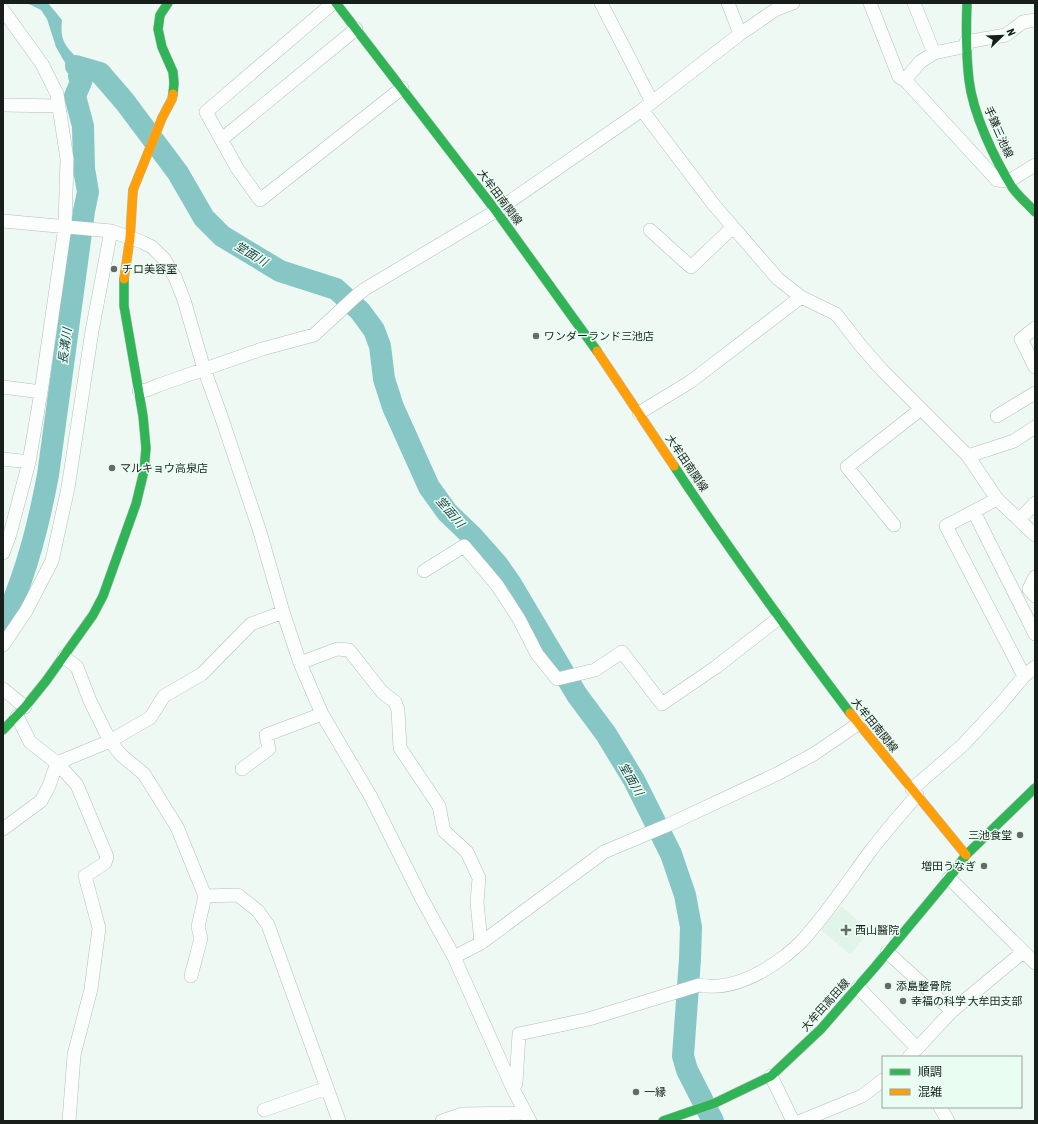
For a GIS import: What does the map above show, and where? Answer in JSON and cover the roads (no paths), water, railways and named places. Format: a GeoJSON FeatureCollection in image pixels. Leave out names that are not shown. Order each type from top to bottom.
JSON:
{"type":"FeatureCollection","features":[{"type":"Feature","properties":{"kind":"main road"},"geometry":{"type":"LineString","coordinates":[[3,730],[21,712],[64,657],[93,615],[103,596],[136,504],[144,471],[146,448],[124,306],[123,285],[130,238],[133,190],[162,118],[172,99],[174,83],[173,72],[162,47],[158,29],[160,15],[168,3]]}},
{"type":"Feature","properties":{"kind":"main road","name":"大牟田南関線"},"geometry":{"type":"LineString","coordinates":[[334,3],[402,88],[496,211],[591,342],[718,533],[779,618],[858,724],[966,855]]}},
{"type":"Feature","properties":{"kind":"main road","name":"手鎌三池線"},"geometry":{"type":"LineString","coordinates":[[967,3],[966,44],[969,81],[977,116],[995,155],[1013,188],[1035,212]]}},
{"type":"Feature","properties":{"kind":"main road"},"geometry":{"type":"LineString","coordinates":[[966,855],[1035,788]]}},
{"type":"Feature","properties":{"kind":"main road","name":"大牟田高田線"},"geometry":{"type":"LineString","coordinates":[[663,1121],[715,1103],[771,1076],[821,1029],[949,878],[966,855]]}},
{"type":"Feature","properties":{"kind":"street"},"geometry":{"type":"LineString","coordinates":[[334,3],[206,112],[237,168],[260,200],[402,88]]}},
{"type":"Feature","properties":{"kind":"street"},"geometry":{"type":"LineString","coordinates":[[601,3],[652,102]]}},
{"type":"Feature","properties":{"kind":"street"},"geometry":{"type":"LineString","coordinates":[[728,3],[740,34]]}},
{"type":"Feature","properties":{"kind":"street"},"geometry":{"type":"LineString","coordinates":[[138,391],[147,390],[262,348],[314,335],[356,296],[496,211],[642,110],[740,34],[774,10],[793,3]]}},
{"type":"Feature","properties":{"kind":"street"},"geometry":{"type":"LineString","coordinates":[[870,3],[898,77],[905,80],[997,180],[1009,181],[1035,164]]}},
{"type":"Feature","properties":{"kind":"street"},"geometry":{"type":"LineString","coordinates":[[914,3],[934,53]]}},
{"type":"Feature","properties":{"kind":"street"},"geometry":{"type":"LineString","coordinates":[[3,10],[42,64],[57,94],[67,159],[65,227],[41,392],[29,462],[10,534],[3,553]]}},
{"type":"Feature","properties":{"kind":"street"},"geometry":{"type":"LineString","coordinates":[[905,80],[920,62],[934,53],[1006,35],[1023,22],[1035,20]]}},
{"type":"Feature","properties":{"kind":"street"},"geometry":{"type":"LineString","coordinates":[[222,139],[356,30]]}},
{"type":"Feature","properties":{"kind":"street"},"geometry":{"type":"LineString","coordinates":[[3,106],[58,106]]}},
{"type":"Feature","properties":{"kind":"street"},"geometry":{"type":"LineString","coordinates":[[642,110],[677,158],[733,227],[778,279],[801,297],[836,314],[861,346],[968,456],[997,499],[1035,535]]}},
{"type":"Feature","properties":{"kind":"street"},"geometry":{"type":"LineString","coordinates":[[3,221],[111,231],[152,247],[164,259],[175,277],[184,300],[204,369],[255,518],[283,612],[300,662],[322,714],[371,797],[422,899],[454,958],[513,1089],[528,1117]]}},
{"type":"Feature","properties":{"kind":"street"},"geometry":{"type":"LineString","coordinates":[[650,230],[691,267],[733,227]]}},
{"type":"Feature","properties":{"kind":"street"},"geometry":{"type":"LineString","coordinates":[[3,645],[26,611],[52,562],[68,488],[92,331],[111,231]]}},
{"type":"Feature","properties":{"kind":"street"},"geometry":{"type":"LineString","coordinates":[[639,414],[690,382],[801,297]]}},
{"type":"Feature","properties":{"kind":"street"},"geometry":{"type":"LineString","coordinates":[[1035,328],[1021,339],[1035,367]]}},
{"type":"Feature","properties":{"kind":"street"},"geometry":{"type":"LineString","coordinates":[[3,387],[41,392]]}},
{"type":"Feature","properties":{"kind":"street"},"geometry":{"type":"LineString","coordinates":[[997,416],[1035,393]]}},
{"type":"Feature","properties":{"kind":"street"},"geometry":{"type":"LineString","coordinates":[[894,525],[847,467],[922,410]]}},
{"type":"Feature","properties":{"kind":"street"},"geometry":{"type":"LineString","coordinates":[[968,456],[1014,441],[1035,427]]}},
{"type":"Feature","properties":{"kind":"street"},"geometry":{"type":"LineString","coordinates":[[3,459],[29,462]]}},
{"type":"Feature","properties":{"kind":"street"},"geometry":{"type":"LineString","coordinates":[[997,499],[946,526],[1024,676]]}},
{"type":"Feature","properties":{"kind":"street"},"geometry":{"type":"LineString","coordinates":[[1019,520],[1035,503]]}},
{"type":"Feature","properties":{"kind":"street"},"geometry":{"type":"LineString","coordinates":[[974,512],[1035,634]]}},
{"type":"Feature","properties":{"kind":"street"},"geometry":{"type":"LineString","coordinates":[[424,571],[464,546],[497,585],[519,619],[536,654],[557,679],[595,670],[622,652],[662,704],[716,667],[779,618]]}},
{"type":"Feature","properties":{"kind":"street"},"geometry":{"type":"LineString","coordinates":[[1035,577],[1029,590],[1035,596]]}},
{"type":"Feature","properties":{"kind":"street"},"geometry":{"type":"LineString","coordinates":[[57,763],[110,741],[150,718],[164,696],[202,674],[251,624],[283,612]]}},
{"type":"Feature","properties":{"kind":"street"},"geometry":{"type":"LineString","coordinates":[[300,662],[337,649],[349,650],[382,692],[395,702],[398,710],[400,748],[439,806],[444,831],[467,852],[480,878],[477,902],[481,943]]}},
{"type":"Feature","properties":{"kind":"street"},"geometry":{"type":"LineString","coordinates":[[64,657],[77,668],[90,701],[110,741],[121,755],[144,774],[177,827],[205,896],[198,927],[201,938],[191,976]]}},
{"type":"Feature","properties":{"kind":"street"},"geometry":{"type":"LineString","coordinates":[[513,1089],[516,1083],[519,1034],[589,1019],[699,985],[710,987],[739,983],[757,975],[800,944],[915,792],[963,745],[1024,676],[1035,667]]}},
{"type":"Feature","properties":{"kind":"street"},"geometry":{"type":"LineString","coordinates":[[3,689],[21,712],[30,742],[57,763],[77,785],[107,857],[105,863],[85,876],[99,928],[91,988],[74,1055],[69,1121]]}},
{"type":"Feature","properties":{"kind":"street"},"geometry":{"type":"LineString","coordinates":[[242,769],[269,749],[266,734],[322,714]]}},
{"type":"Feature","properties":{"kind":"street"},"geometry":{"type":"LineString","coordinates":[[454,958],[481,943],[604,852],[668,825],[777,774],[814,754],[858,724]]}},
{"type":"Feature","properties":{"kind":"street"},"geometry":{"type":"LineString","coordinates":[[3,829],[41,801],[50,786],[57,763]]}},
{"type":"Feature","properties":{"kind":"street"},"geometry":{"type":"LineString","coordinates":[[949,878],[1035,963]]}},
{"type":"Feature","properties":{"kind":"street"},"geometry":{"type":"LineString","coordinates":[[205,896],[238,895],[258,911],[268,925],[339,1121]]}},
{"type":"Feature","properties":{"kind":"street"},"geometry":{"type":"LineString","coordinates":[[887,952],[952,1012]]}},
{"type":"Feature","properties":{"kind":"street"},"geometry":{"type":"LineString","coordinates":[[858,987],[913,1052],[952,1012],[1023,952]]}},
{"type":"Feature","properties":{"kind":"street"},"geometry":{"type":"LineString","coordinates":[[771,1076],[793,1121]]}},
{"type":"Feature","properties":{"kind":"street"},"geometry":{"type":"LineString","coordinates":[[801,1121],[862,1096],[882,1081]]}},
{"type":"Feature","properties":{"kind":"street"},"geometry":{"type":"LineString","coordinates":[[264,1110],[327,1088]]}},
{"type":"Feature","properties":{"kind":"street"},"geometry":{"type":"LineString","coordinates":[[941,1108],[948,1121]]}},
{"type":"Feature","properties":{"kind":"street"},"geometry":{"type":"LineString","coordinates":[[442,1121],[463,1114],[528,1117]]}},
{"type":"Feature","properties":{"kind":"water"},"geometry":{"type":"Polygon","coordinates":[[[25,3],[48,3],[62,20],[62,37],[66,46],[84,64],[87,72],[81,104],[70,107],[67,90],[74,87],[77,82],[56,47],[47,19],[41,10],[25,3]]]}},
{"type":"Feature","properties":{"kind":"waterway","name":"堂面川"},"geometry":{"type":"LineString","coordinates":[[76,66],[100,73],[125,102],[178,173],[204,218],[222,236],[280,271],[336,289],[360,311],[374,330],[380,346],[384,379],[393,407],[429,487],[447,512],[473,537],[497,564],[511,584],[577,695],[606,734],[634,780],[671,854],[685,895],[691,927],[683,1056],[687,1070],[713,1121]]}},
{"type":"Feature","properties":{"kind":"waterway","name":"長溝川"},"geometry":{"type":"LineString","coordinates":[[3,622],[13,603],[25,570],[48,475],[84,211],[88,192],[84,169],[83,126],[75,96],[81,82],[79,76]]}},
{"type":"Feature","properties":{"kind":"place","name":"チロ美容室"},"geometry":{"type":"Point","coordinates":[114,269]}},
{"type":"Feature","properties":{"kind":"place","name":"ワンダーランド三池店"},"geometry":{"type":"Point","coordinates":[536,336]}},
{"type":"Feature","properties":{"kind":"place","name":"マルキョウ高泉店"},"geometry":{"type":"Point","coordinates":[112,468]}},
{"type":"Feature","properties":{"kind":"place","name":"三池食堂"},"geometry":{"type":"Point","coordinates":[1020,835]}},
{"type":"Feature","properties":{"kind":"place","name":"増田うなぎ"},"geometry":{"type":"Point","coordinates":[984,866]}},
{"type":"Feature","properties":{"kind":"place","name":"西山醫院"},"geometry":{"type":"Point","coordinates":[846,930]}},
{"type":"Feature","properties":{"kind":"place","name":"添島整骨院"},"geometry":{"type":"Point","coordinates":[888,986]}},
{"type":"Feature","properties":{"kind":"place","name":"幸福の科学 大牟田支部"},"geometry":{"type":"Point","coordinates":[903,1001]}},
{"type":"Feature","properties":{"kind":"place","name":"一縁"},"geometry":{"type":"Point","coordinates":[636,1092]}}]}
